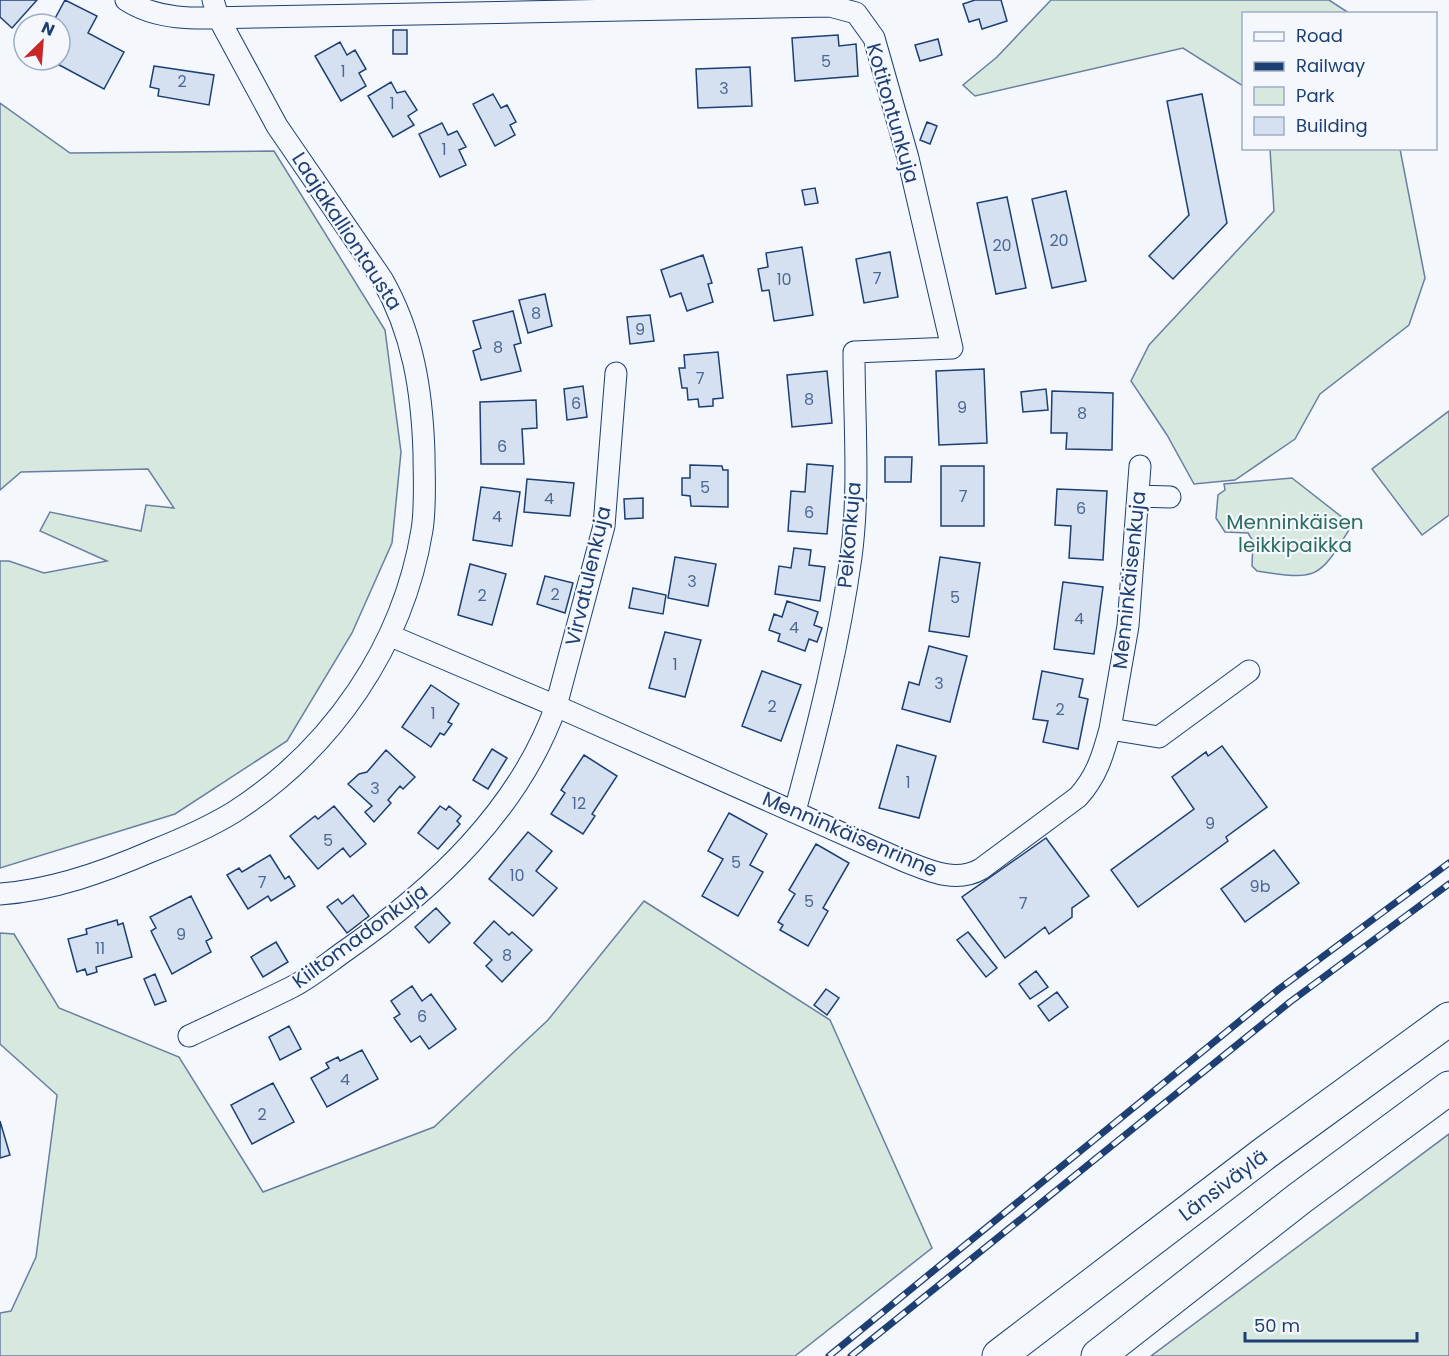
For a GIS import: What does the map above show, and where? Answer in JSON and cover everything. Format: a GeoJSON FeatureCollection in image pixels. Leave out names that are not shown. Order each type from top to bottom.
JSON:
{"type":"FeatureCollection","features":[{"type":"Feature","properties":{"kind":"highway","name":"Länsiväylä"},"geometry":{"type":"LineString","coordinates":[[999,1356],[1294,1131],[1449,1019]]}},
{"type":"Feature","properties":{"kind":"highway"},"geometry":{"type":"LineString","coordinates":[[1098,1356],[1291,1205],[1449,1088]]}},
{"type":"Feature","properties":{"kind":"street","name":"Kotitontunkuja"},"geometry":{"type":"LineString","coordinates":[[126,0],[139,8],[163,17],[215,9],[830,6],[856,13],[874,39],[908,158],[952,348]]}},
{"type":"Feature","properties":{"kind":"street","name":"Laajakalliontausta"},"geometry":{"type":"LineString","coordinates":[[0,894],[66,883],[123,864],[192,834],[231,813],[289,771],[318,742],[369,673],[391,636],[406,593],[422,529],[423,421],[409,336],[397,305],[382,279],[277,126],[215,9]]}},
{"type":"Feature","properties":{"kind":"street","name":"Peikonkuja"},"geometry":{"type":"LineString","coordinates":[[795,811],[818,728],[851,556],[855,494],[854,352],[952,348]]}},
{"type":"Feature","properties":{"kind":"street","name":"Virvatulenkuja"},"geometry":{"type":"LineString","coordinates":[[556,706],[604,526],[616,373]]}},
{"type":"Feature","properties":{"kind":"street","name":"Menninkäisenkuja"},"geometry":{"type":"LineString","coordinates":[[1110,729],[1128,626],[1140,466]]}},
{"type":"Feature","properties":{"kind":"street"},"geometry":{"type":"LineString","coordinates":[[1138,496],[1170,497]]}},
{"type":"Feature","properties":{"kind":"street","name":"Menninkäisenrinne"},"geometry":{"type":"LineString","coordinates":[[391,636],[795,811],[902,861],[933,872],[963,877],[981,869],[1078,796],[1091,782],[1100,766],[1110,729]]}},
{"type":"Feature","properties":{"kind":"street"},"geometry":{"type":"LineString","coordinates":[[1110,729],[1159,736],[1249,670]]}},
{"type":"Feature","properties":{"kind":"street","name":"Kiiltomadonkuja"},"geometry":{"type":"LineString","coordinates":[[189,1036],[294,986],[414,900],[447,870],[497,812],[531,764],[556,706]]}},
{"type":"Feature","properties":{"kind":"green space"},"geometry":{"type":"Polygon","coordinates":[[[1051,0],[1329,0],[1347,12],[1242,12],[1242,85],[1183,48],[975,96],[963,85],[997,57],[1051,0]]]}},
{"type":"Feature","properties":{"kind":"green space"},"geometry":{"type":"Polygon","coordinates":[[[0,103],[70,153],[274,151],[385,330],[401,452],[392,543],[352,633],[287,741],[175,814],[0,868],[0,561],[9,561],[44,573],[107,561],[40,531],[50,512],[141,531],[146,505],[174,508],[148,469],[21,472],[0,490],[0,103]]]}},
{"type":"Feature","properties":{"kind":"green space"},"geometry":{"type":"Polygon","coordinates":[[[1270,150],[1400,150],[1425,278],[1409,325],[1320,394],[1295,439],[1235,480],[1194,484],[1167,435],[1131,381],[1149,345],[1274,211],[1270,150]]]}},
{"type":"Feature","properties":{"kind":"green space"},"geometry":{"type":"Polygon","coordinates":[[[1449,411],[1449,515],[1422,535],[1372,469],[1449,411]]]}},
{"type":"Feature","properties":{"kind":"green space","name":"Menninkäisen leikkipaikka"},"geometry":{"type":"Polygon","coordinates":[[[1292,478],[1352,525],[1332,556],[1316,572],[1294,575],[1257,571],[1252,566],[1253,541],[1248,533],[1225,532],[1216,518],[1218,495],[1225,490],[1224,484],[1292,478]]]}},
{"type":"Feature","properties":{"kind":"green space"},"geometry":{"type":"Polygon","coordinates":[[[644,901],[830,1020],[932,1248],[795,1356],[0,1356],[0,1313],[11,1311],[36,1257],[57,1095],[0,1044],[0,933],[14,934],[59,1008],[179,1057],[263,1192],[434,1127],[548,1020],[644,901]]]}},
{"type":"Feature","properties":{"kind":"green space"},"geometry":{"type":"Polygon","coordinates":[[[1449,1134],[1449,1356],[1151,1356],[1449,1134]]]}},
{"type":"Feature","properties":{"kind":"building"},"geometry":{"type":"Polygon","coordinates":[[[0,0],[37,0],[26,12],[12,12],[12,28],[0,17],[0,0]]]}},
{"type":"Feature","properties":{"kind":"building"},"geometry":{"type":"Polygon","coordinates":[[[65,0],[97,16],[88,33],[124,52],[104,89],[72,72],[72,12],[58,12],[65,0]]]}},
{"type":"Feature","properties":{"kind":"building"},"geometry":{"type":"Polygon","coordinates":[[[975,0],[1001,0],[1007,21],[982,29],[979,19],[969,22],[963,4],[975,0]]]}},
{"type":"Feature","properties":{"kind":"building"},"geometry":{"type":"Polygon","coordinates":[[[393,30],[407,30],[407,54],[393,54],[393,30]]]}},
{"type":"Feature","properties":{"kind":"building"},"geometry":{"type":"Polygon","coordinates":[[[838,35],[839,46],[856,44],[858,76],[795,81],[792,38],[838,35]]]}},
{"type":"Feature","properties":{"kind":"building"},"geometry":{"type":"Polygon","coordinates":[[[938,39],[942,55],[920,61],[915,45],[938,39]]]}},
{"type":"Feature","properties":{"kind":"building"},"geometry":{"type":"Polygon","coordinates":[[[340,42],[347,55],[355,50],[366,69],[359,73],[366,86],[341,101],[315,56],[340,42]]]}},
{"type":"Feature","properties":{"kind":"building"},"geometry":{"type":"Polygon","coordinates":[[[154,66],[214,75],[209,105],[158,96],[159,89],[150,87],[154,66]]]}},
{"type":"Feature","properties":{"kind":"building"},"geometry":{"type":"Polygon","coordinates":[[[750,67],[752,106],[698,108],[696,69],[750,67]]]}},
{"type":"Feature","properties":{"kind":"building"},"geometry":{"type":"Polygon","coordinates":[[[391,82],[397,93],[405,91],[417,110],[408,116],[414,125],[393,137],[368,96],[391,82]]]}},
{"type":"Feature","properties":{"kind":"building"},"geometry":{"type":"Polygon","coordinates":[[[493,94],[501,108],[507,105],[516,122],[510,125],[515,135],[495,146],[473,104],[493,94]]]}},
{"type":"Feature","properties":{"kind":"building"},"geometry":{"type":"Polygon","coordinates":[[[1202,94],[1227,223],[1173,279],[1149,256],[1189,215],[1167,101],[1202,94]]]}},
{"type":"Feature","properties":{"kind":"building"},"geometry":{"type":"Polygon","coordinates":[[[927,122],[937,126],[930,144],[920,140],[927,122]]]}},
{"type":"Feature","properties":{"kind":"building"},"geometry":{"type":"Polygon","coordinates":[[[442,123],[448,135],[457,131],[466,147],[459,150],[466,165],[440,177],[419,134],[442,123]]]}},
{"type":"Feature","properties":{"kind":"building"},"geometry":{"type":"Polygon","coordinates":[[[815,188],[818,203],[805,205],[802,190],[815,188]]]}},
{"type":"Feature","properties":{"kind":"building"},"geometry":{"type":"Polygon","coordinates":[[[1066,191],[1086,281],[1052,288],[1032,199],[1066,191]]]}},
{"type":"Feature","properties":{"kind":"building"},"geometry":{"type":"Polygon","coordinates":[[[1007,197],[1026,288],[996,294],[977,203],[1007,197]]]}},
{"type":"Feature","properties":{"kind":"building"},"geometry":{"type":"Polygon","coordinates":[[[802,247],[813,315],[774,321],[769,290],[762,291],[758,269],[768,267],[766,253],[802,247]]]}},
{"type":"Feature","properties":{"kind":"building"},"geometry":{"type":"Polygon","coordinates":[[[890,252],[898,297],[864,303],[856,259],[890,252]]]}},
{"type":"Feature","properties":{"kind":"building"},"geometry":{"type":"Polygon","coordinates":[[[703,255],[712,283],[708,284],[713,302],[687,311],[681,293],[670,297],[661,270],[703,255]]]}},
{"type":"Feature","properties":{"kind":"building"},"geometry":{"type":"Polygon","coordinates":[[[545,294],[552,326],[528,333],[519,300],[545,294]]]}},
{"type":"Feature","properties":{"kind":"building"},"geometry":{"type":"Polygon","coordinates":[[[513,311],[521,343],[514,345],[521,371],[481,380],[473,351],[481,348],[473,321],[513,311]]]}},
{"type":"Feature","properties":{"kind":"building"},"geometry":{"type":"Polygon","coordinates":[[[650,315],[654,341],[630,344],[627,317],[650,315]]]}},
{"type":"Feature","properties":{"kind":"building"},"geometry":{"type":"Polygon","coordinates":[[[718,352],[723,398],[713,399],[713,406],[699,407],[698,399],[688,400],[687,388],[682,388],[679,368],[685,368],[684,355],[718,352]]]}},
{"type":"Feature","properties":{"kind":"building"},"geometry":{"type":"Polygon","coordinates":[[[984,369],[987,443],[939,445],[936,371],[984,369]]]}},
{"type":"Feature","properties":{"kind":"building"},"geometry":{"type":"Polygon","coordinates":[[[827,371],[832,423],[792,427],[787,375],[827,371]]]}},
{"type":"Feature","properties":{"kind":"building"},"geometry":{"type":"Polygon","coordinates":[[[583,386],[587,417],[567,420],[564,389],[583,386]]]}},
{"type":"Feature","properties":{"kind":"building"},"geometry":{"type":"Polygon","coordinates":[[[1046,389],[1048,410],[1023,412],[1021,392],[1046,389]]]}},
{"type":"Feature","properties":{"kind":"building"},"geometry":{"type":"Polygon","coordinates":[[[1052,391],[1113,393],[1112,450],[1066,449],[1067,433],[1051,433],[1052,391]]]}},
{"type":"Feature","properties":{"kind":"building"},"geometry":{"type":"Polygon","coordinates":[[[536,400],[537,428],[522,429],[524,464],[481,464],[480,402],[536,400]]]}},
{"type":"Feature","properties":{"kind":"building"},"geometry":{"type":"Polygon","coordinates":[[[885,457],[912,457],[911,482],[885,482],[885,457]]]}},
{"type":"Feature","properties":{"kind":"building"},"geometry":{"type":"Polygon","coordinates":[[[807,464],[833,466],[827,534],[788,531],[791,491],[805,492],[807,464]]]}},
{"type":"Feature","properties":{"kind":"building"},"geometry":{"type":"Polygon","coordinates":[[[690,465],[722,466],[723,470],[728,470],[728,507],[691,506],[690,496],[682,495],[682,478],[690,478],[690,465]]]}},
{"type":"Feature","properties":{"kind":"building"},"geometry":{"type":"Polygon","coordinates":[[[941,466],[984,466],[984,526],[941,526],[941,466]]]}},
{"type":"Feature","properties":{"kind":"building"},"geometry":{"type":"Polygon","coordinates":[[[527,479],[574,483],[570,516],[524,512],[527,479]]]}},
{"type":"Feature","properties":{"kind":"building"},"geometry":{"type":"Polygon","coordinates":[[[481,487],[520,492],[512,546],[473,540],[481,487]]]}},
{"type":"Feature","properties":{"kind":"building"},"geometry":{"type":"Polygon","coordinates":[[[1057,489],[1107,491],[1103,560],[1069,558],[1071,526],[1055,525],[1057,489]]]}},
{"type":"Feature","properties":{"kind":"building"},"geometry":{"type":"Polygon","coordinates":[[[643,498],[643,518],[625,519],[624,499],[643,498]]]}},
{"type":"Feature","properties":{"kind":"building"},"geometry":{"type":"Polygon","coordinates":[[[794,548],[811,550],[809,565],[825,567],[820,601],[775,594],[779,566],[791,568],[794,548]]]}},
{"type":"Feature","properties":{"kind":"building"},"geometry":{"type":"Polygon","coordinates":[[[675,557],[716,564],[708,606],[668,598],[675,557]]]}},
{"type":"Feature","properties":{"kind":"building"},"geometry":{"type":"Polygon","coordinates":[[[940,557],[980,563],[969,637],[929,631],[940,557]]]}},
{"type":"Feature","properties":{"kind":"building"},"geometry":{"type":"Polygon","coordinates":[[[470,564],[506,574],[492,625],[458,615],[470,564]]]}},
{"type":"Feature","properties":{"kind":"building"},"geometry":{"type":"Polygon","coordinates":[[[545,576],[573,583],[565,613],[537,604],[545,576]]]}},
{"type":"Feature","properties":{"kind":"building"},"geometry":{"type":"Polygon","coordinates":[[[1063,582],[1103,587],[1094,654],[1054,649],[1063,582]]]}},
{"type":"Feature","properties":{"kind":"building"},"geometry":{"type":"Polygon","coordinates":[[[633,588],[666,595],[663,614],[629,608],[633,588]]]}},
{"type":"Feature","properties":{"kind":"building"},"geometry":{"type":"Polygon","coordinates":[[[787,601],[818,612],[814,625],[822,628],[817,642],[809,639],[805,651],[778,641],[780,634],[769,630],[774,614],[782,617],[787,601]]]}},
{"type":"Feature","properties":{"kind":"building"},"geometry":{"type":"Polygon","coordinates":[[[665,632],[701,640],[685,697],[649,688],[665,632]]]}},
{"type":"Feature","properties":{"kind":"building"},"geometry":{"type":"Polygon","coordinates":[[[929,646],[967,656],[950,722],[902,709],[909,682],[919,685],[929,646]]]}},
{"type":"Feature","properties":{"kind":"building"},"geometry":{"type":"Polygon","coordinates":[[[762,671],[801,685],[781,741],[742,726],[762,671]]]}},
{"type":"Feature","properties":{"kind":"building"},"geometry":{"type":"Polygon","coordinates":[[[1042,671],[1083,679],[1079,697],[1088,699],[1078,749],[1043,742],[1048,721],[1033,719],[1042,671]]]}},
{"type":"Feature","properties":{"kind":"building"},"geometry":{"type":"Polygon","coordinates":[[[431,685],[459,704],[448,722],[452,724],[444,735],[440,733],[431,747],[402,727],[431,685]]]}},
{"type":"Feature","properties":{"kind":"building"},"geometry":{"type":"Polygon","coordinates":[[[897,745],[936,756],[919,818],[879,808],[897,745]]]}},
{"type":"Feature","properties":{"kind":"building"},"geometry":{"type":"Polygon","coordinates":[[[1222,746],[1267,807],[1226,837],[1228,841],[1138,907],[1111,870],[1194,809],[1172,777],[1206,752],[1208,756],[1222,746]]]}},
{"type":"Feature","properties":{"kind":"building"},"geometry":{"type":"Polygon","coordinates":[[[492,749],[507,758],[488,789],[473,780],[492,749]]]}},
{"type":"Feature","properties":{"kind":"building"},"geometry":{"type":"Polygon","coordinates":[[[386,750],[415,777],[403,789],[400,786],[388,800],[391,803],[374,822],[365,812],[372,806],[348,784],[359,774],[367,772],[386,750]]]}},
{"type":"Feature","properties":{"kind":"building"},"geometry":{"type":"Polygon","coordinates":[[[584,755],[617,776],[592,814],[595,816],[583,834],[551,814],[565,793],[561,790],[584,755]]]}},
{"type":"Feature","properties":{"kind":"building"},"geometry":{"type":"Polygon","coordinates":[[[334,806],[366,844],[350,857],[343,848],[318,869],[290,836],[315,816],[318,819],[334,806]]]}},
{"type":"Feature","properties":{"kind":"building"},"geometry":{"type":"Polygon","coordinates":[[[440,806],[446,810],[449,806],[461,816],[457,821],[460,824],[438,849],[418,833],[440,806]]]}},
{"type":"Feature","properties":{"kind":"building"},"geometry":{"type":"Polygon","coordinates":[[[729,813],[767,834],[750,865],[763,872],[738,916],[702,896],[723,859],[708,851],[729,813]]]}},
{"type":"Feature","properties":{"kind":"building"},"geometry":{"type":"Polygon","coordinates":[[[528,832],[552,851],[536,871],[557,888],[533,916],[489,879],[528,832]]]}},
{"type":"Feature","properties":{"kind":"building"},"geometry":{"type":"Polygon","coordinates":[[[1046,838],[1089,896],[1072,908],[1072,917],[1049,934],[1045,927],[1005,958],[962,897],[1046,838]]]}},
{"type":"Feature","properties":{"kind":"building"},"geometry":{"type":"Polygon","coordinates":[[[816,844],[849,863],[823,908],[828,911],[808,946],[780,930],[783,925],[778,922],[795,894],[789,890],[816,844]]]}},
{"type":"Feature","properties":{"kind":"building"},"geometry":{"type":"Polygon","coordinates":[[[1274,850],[1299,883],[1245,922],[1221,889],[1274,850]]]}},
{"type":"Feature","properties":{"kind":"building"},"geometry":{"type":"Polygon","coordinates":[[[270,855],[285,879],[289,876],[295,886],[271,901],[268,896],[248,909],[227,875],[239,868],[242,872],[270,855]]]}},
{"type":"Feature","properties":{"kind":"building"},"geometry":{"type":"Polygon","coordinates":[[[353,895],[369,916],[347,933],[327,907],[338,899],[342,904],[353,895]]]}},
{"type":"Feature","properties":{"kind":"building"},"geometry":{"type":"Polygon","coordinates":[[[191,896],[212,938],[206,941],[211,952],[172,974],[151,931],[156,928],[150,917],[191,896]]]}},
{"type":"Feature","properties":{"kind":"building"},"geometry":{"type":"Polygon","coordinates":[[[436,908],[450,923],[429,943],[415,927],[436,908]]]}},
{"type":"Feature","properties":{"kind":"building"},"geometry":{"type":"Polygon","coordinates":[[[117,920],[118,925],[123,923],[132,957],[96,967],[97,972],[87,975],[85,969],[77,972],[68,939],[87,934],[86,929],[117,920]]]}},
{"type":"Feature","properties":{"kind":"building"},"geometry":{"type":"Polygon","coordinates":[[[494,921],[509,935],[512,932],[532,950],[502,982],[486,966],[492,960],[474,943],[494,921]]]}},
{"type":"Feature","properties":{"kind":"building"},"geometry":{"type":"Polygon","coordinates":[[[968,932],[997,968],[986,977],[957,940],[968,932]]]}},
{"type":"Feature","properties":{"kind":"building"},"geometry":{"type":"Polygon","coordinates":[[[276,942],[288,962],[263,977],[251,957],[276,942]]]}},
{"type":"Feature","properties":{"kind":"building"},"geometry":{"type":"Polygon","coordinates":[[[1036,971],[1048,987],[1030,999],[1019,984],[1036,971]]]}},
{"type":"Feature","properties":{"kind":"building"},"geometry":{"type":"Polygon","coordinates":[[[155,974],[166,1001],[155,1005],[144,979],[155,974]]]}},
{"type":"Feature","properties":{"kind":"building"},"geometry":{"type":"Polygon","coordinates":[[[412,986],[422,1001],[431,994],[456,1029],[429,1049],[420,1036],[411,1042],[394,1018],[400,1014],[391,1001],[412,986]]]}},
{"type":"Feature","properties":{"kind":"building"},"geometry":{"type":"Polygon","coordinates":[[[826,989],[839,998],[827,1015],[814,1005],[826,989]]]}},
{"type":"Feature","properties":{"kind":"building"},"geometry":{"type":"Polygon","coordinates":[[[1057,992],[1068,1007],[1049,1021],[1038,1006],[1057,992]]]}},
{"type":"Feature","properties":{"kind":"building"},"geometry":{"type":"Polygon","coordinates":[[[289,1026],[301,1049],[280,1060],[269,1037],[289,1026]]]}},
{"type":"Feature","properties":{"kind":"building"},"geometry":{"type":"Polygon","coordinates":[[[362,1050],[378,1079],[327,1107],[311,1078],[329,1068],[326,1063],[338,1057],[340,1061],[362,1050]]]}},
{"type":"Feature","properties":{"kind":"building"},"geometry":{"type":"Polygon","coordinates":[[[273,1083],[294,1122],[252,1144],[231,1105],[273,1083]]]}},
{"type":"Feature","properties":{"kind":"building"},"geometry":{"type":"Polygon","coordinates":[[[0,1121],[10,1155],[0,1158],[0,1121]]]}},
{"type":"Feature","properties":{"kind":"railway"},"geometry":{"type":"LineString","coordinates":[[829,1356],[1279,989],[1449,863]]}},
{"type":"Feature","properties":{"kind":"railway"},"geometry":{"type":"LineString","coordinates":[[851,1356],[1290,1002],[1449,884]]}}]}
